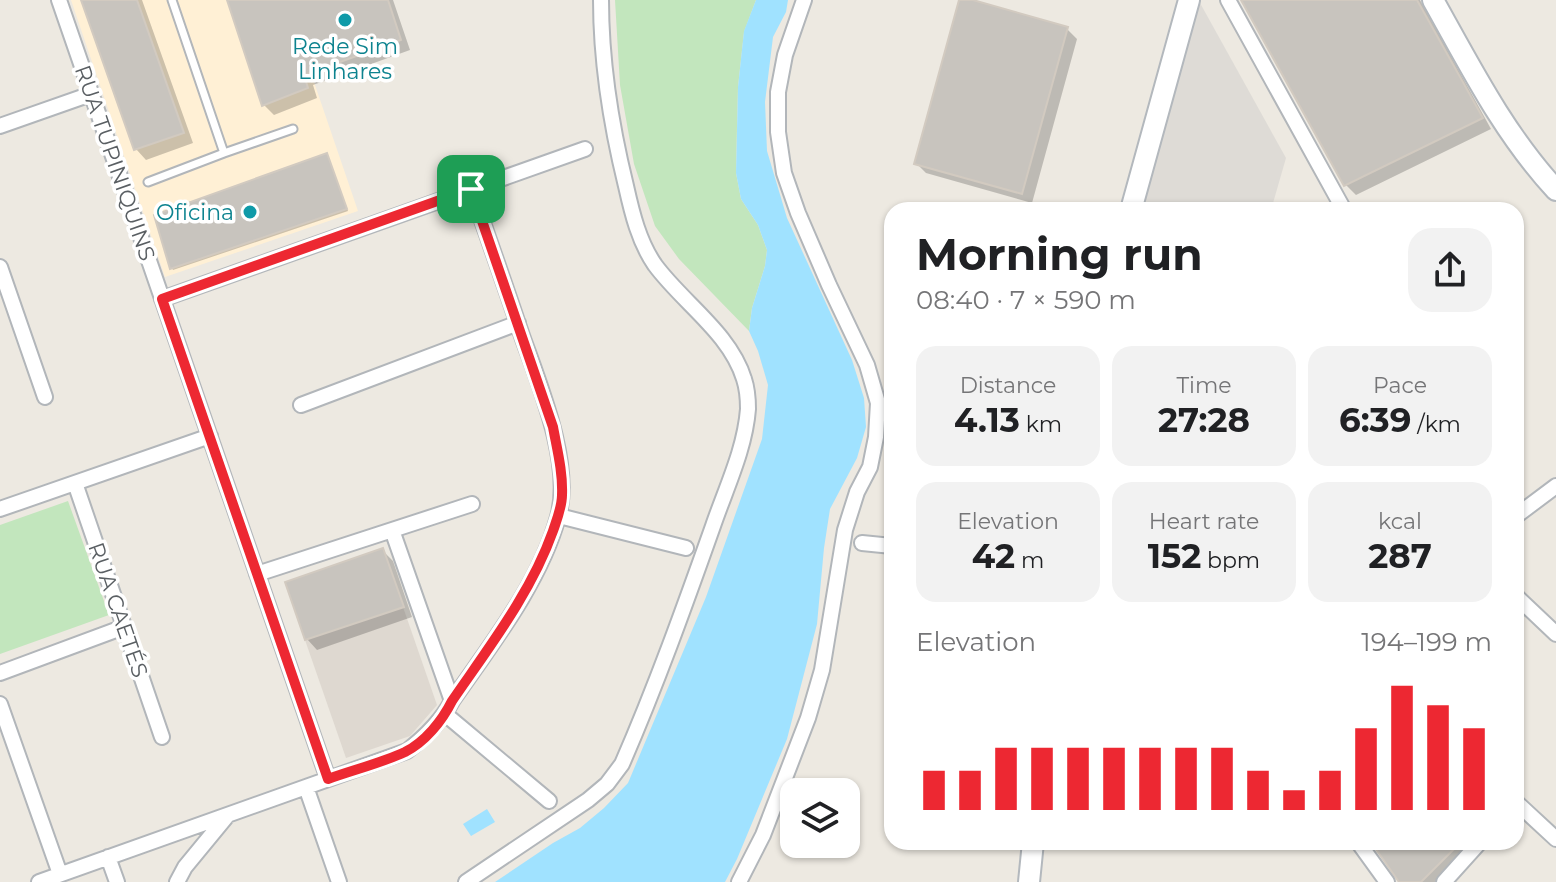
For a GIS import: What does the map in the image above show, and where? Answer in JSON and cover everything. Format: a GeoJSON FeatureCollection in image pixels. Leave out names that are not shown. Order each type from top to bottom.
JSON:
{"type":"FeatureCollection","features":[{"type":"Feature","properties":{"kind":"main road"},"geometry":{"type":"LineString","coordinates":[[1133,202],[1189,0]]}},
{"type":"Feature","properties":{"kind":"main road"},"geometry":{"type":"LineString","coordinates":[[1433,0],[1487,98],[1520,147],[1556,190]]}},
{"type":"Feature","properties":{"kind":"main road"},"geometry":{"type":"LineString","coordinates":[[1029,882],[1032,850]]}},
{"type":"Feature","properties":{"kind":"street","name":"RUA TUPINIQUINS"},"geometry":{"type":"LineString","coordinates":[[59,0],[328,779]]}},
{"type":"Feature","properties":{"kind":"street"},"geometry":{"type":"LineString","coordinates":[[466,882],[588,800],[607,784],[622,764],[704,551],[735,463],[748,408],[745,380],[732,353],[653,262],[642,240],[614,139],[606,87],[601,0]]}},
{"type":"Feature","properties":{"kind":"street"},"geometry":{"type":"LineString","coordinates":[[739,882],[763,835],[808,718],[822,670],[845,530],[857,492],[870,467],[876,437],[878,403],[867,365],[811,242],[784,173],[778,132],[778,92],[785,55],[804,0]]}},
{"type":"Feature","properties":{"kind":"street"},"geometry":{"type":"LineString","coordinates":[[1228,0],[1340,202]]}},
{"type":"Feature","properties":{"kind":"street"},"geometry":{"type":"LineString","coordinates":[[0,126],[91,94]]}},
{"type":"Feature","properties":{"kind":"street"},"geometry":{"type":"LineString","coordinates":[[162,299],[585,149]]}},
{"type":"Feature","properties":{"kind":"street"},"geometry":{"type":"LineString","coordinates":[[39,882],[407,751],[434,728],[502,629],[543,559],[559,516],[562,496],[553,427],[471,189]]}},
{"type":"Feature","properties":{"kind":"street"},"geometry":{"type":"LineString","coordinates":[[0,267],[45,397]]}},
{"type":"Feature","properties":{"kind":"street"},"geometry":{"type":"LineString","coordinates":[[301,405],[518,323]]}},
{"type":"Feature","properties":{"kind":"street"},"geometry":{"type":"LineString","coordinates":[[0,509],[210,436]]}},
{"type":"Feature","properties":{"kind":"street","name":"RUA CAETÉS"},"geometry":{"type":"LineString","coordinates":[[75,483],[162,737]]}},
{"type":"Feature","properties":{"kind":"street"},"geometry":{"type":"LineString","coordinates":[[1524,510],[1556,486]]}},
{"type":"Feature","properties":{"kind":"street"},"geometry":{"type":"LineString","coordinates":[[257,574],[472,504]]}},
{"type":"Feature","properties":{"kind":"street"},"geometry":{"type":"LineString","coordinates":[[559,516],[686,548]]}},
{"type":"Feature","properties":{"kind":"street"},"geometry":{"type":"LineString","coordinates":[[392,530],[448,708],[549,801]]}},
{"type":"Feature","properties":{"kind":"street"},"geometry":{"type":"LineString","coordinates":[[862,543],[884,545]]}},
{"type":"Feature","properties":{"kind":"street"},"geometry":{"type":"LineString","coordinates":[[1524,604],[1556,634]]}},
{"type":"Feature","properties":{"kind":"street"},"geometry":{"type":"LineString","coordinates":[[0,673],[124,627]]}},
{"type":"Feature","properties":{"kind":"street"},"geometry":{"type":"LineString","coordinates":[[0,704],[60,874]]}},
{"type":"Feature","properties":{"kind":"street"},"geometry":{"type":"LineString","coordinates":[[306,787],[339,882]]}},
{"type":"Feature","properties":{"kind":"street"},"geometry":{"type":"LineString","coordinates":[[1524,809],[1556,839]]}},
{"type":"Feature","properties":{"kind":"street"},"geometry":{"type":"LineString","coordinates":[[177,882],[185,867],[227,816]]}},
{"type":"Feature","properties":{"kind":"street"},"geometry":{"type":"LineString","coordinates":[[1364,850],[1387,882]]}},
{"type":"Feature","properties":{"kind":"street"},"geometry":{"type":"LineString","coordinates":[[1444,882],[1473,850]]}},
{"type":"Feature","properties":{"kind":"street"},"geometry":{"type":"LineString","coordinates":[[108,857],[117,882]]}},
{"type":"Feature","properties":{"kind":"lane"},"geometry":{"type":"LineString","coordinates":[[172,0],[224,153]]}},
{"type":"Feature","properties":{"kind":"lane"},"geometry":{"type":"LineString","coordinates":[[148,182],[293,129]]}},
{"type":"Feature","properties":{"kind":"shaded area"},"geometry":{"type":"Polygon","coordinates":[[[71,0],[286,0],[358,211],[165,277],[71,0]]]}},
{"type":"Feature","properties":{"kind":"shaded area"},"geometry":{"type":"Polygon","coordinates":[[[1200,3],[1286,158],[1273,202],[1144,202],[1200,3]]]}},
{"type":"Feature","properties":{"kind":"shaded area"},"geometry":{"type":"Polygon","coordinates":[[[403,607],[437,705],[410,736],[346,758],[305,640],[403,607]]]}},
{"type":"Feature","properties":{"kind":"green space"},"geometry":{"type":"Polygon","coordinates":[[[615,0],[756,0],[744,32],[738,87],[736,173],[741,199],[758,225],[767,250],[749,331],[679,259],[655,226],[634,164],[620,85],[615,0]]]}},
{"type":"Feature","properties":{"kind":"green space"},"geometry":{"type":"Polygon","coordinates":[[[68,501],[109,615],[0,654],[0,525],[68,501]]]}},
{"type":"Feature","properties":{"kind":"water"},"geometry":{"type":"Polygon","coordinates":[[[756,0],[788,0],[786,12],[773,37],[765,102],[767,151],[787,218],[852,360],[864,398],[866,427],[857,458],[830,509],[817,624],[787,739],[725,882],[495,882],[580,828],[628,783],[706,597],[762,439],[768,385],[749,331],[767,250],[758,225],[741,199],[736,173],[738,87],[744,31],[756,0]]]}},
{"type":"Feature","properties":{"kind":"water"},"geometry":{"type":"Polygon","coordinates":[[[487,809],[495,822],[471,836],[463,824],[487,809]]]}},
{"type":"Feature","properties":{"kind":"building"},"geometry":{"type":"Polygon","coordinates":[[[81,0],[137,0],[184,133],[134,150],[81,0]]]}},
{"type":"Feature","properties":{"kind":"building"},"geometry":{"type":"Polygon","coordinates":[[[227,0],[388,0],[401,40],[304,75],[308,88],[262,106],[227,0]]]}},
{"type":"Feature","properties":{"kind":"building"},"geometry":{"type":"Polygon","coordinates":[[[959,0],[973,0],[1068,27],[1022,194],[914,164],[959,0]]]}},
{"type":"Feature","properties":{"kind":"building"},"geometry":{"type":"Polygon","coordinates":[[[1241,0],[1417,0],[1483,118],[1344,186],[1241,0]]]}},
{"type":"Feature","properties":{"kind":"building","name":"Oficina"},"geometry":{"type":"Polygon","coordinates":[[[327,153],[347,209],[170,269],[154,215],[327,153]]]}},
{"type":"Feature","properties":{"kind":"building"},"geometry":{"type":"Polygon","coordinates":[[[383,548],[404,607],[305,640],[285,582],[383,548]]]}},
{"type":"Feature","properties":{"kind":"building"},"geometry":{"type":"Polygon","coordinates":[[[1377,850],[1453,850],[1421,882],[1399,882],[1377,850]]]}},
{"type":"Feature","properties":{"kind":"place","name":"Rede Sim Linhares"},"geometry":{"type":"Point","coordinates":[345,20]}},
{"type":"Feature","properties":{"kind":"place","name":"Oficina"},"geometry":{"type":"Point","coordinates":[250,212]}},
{"type":"Feature","properties":{"kind":"route"},"geometry":{"type":"LineString","coordinates":[[471,189],[553,427],[562,496],[559,516],[543,559],[502,629],[434,728],[407,751],[328,779],[162,299],[471,189]]}}]}
